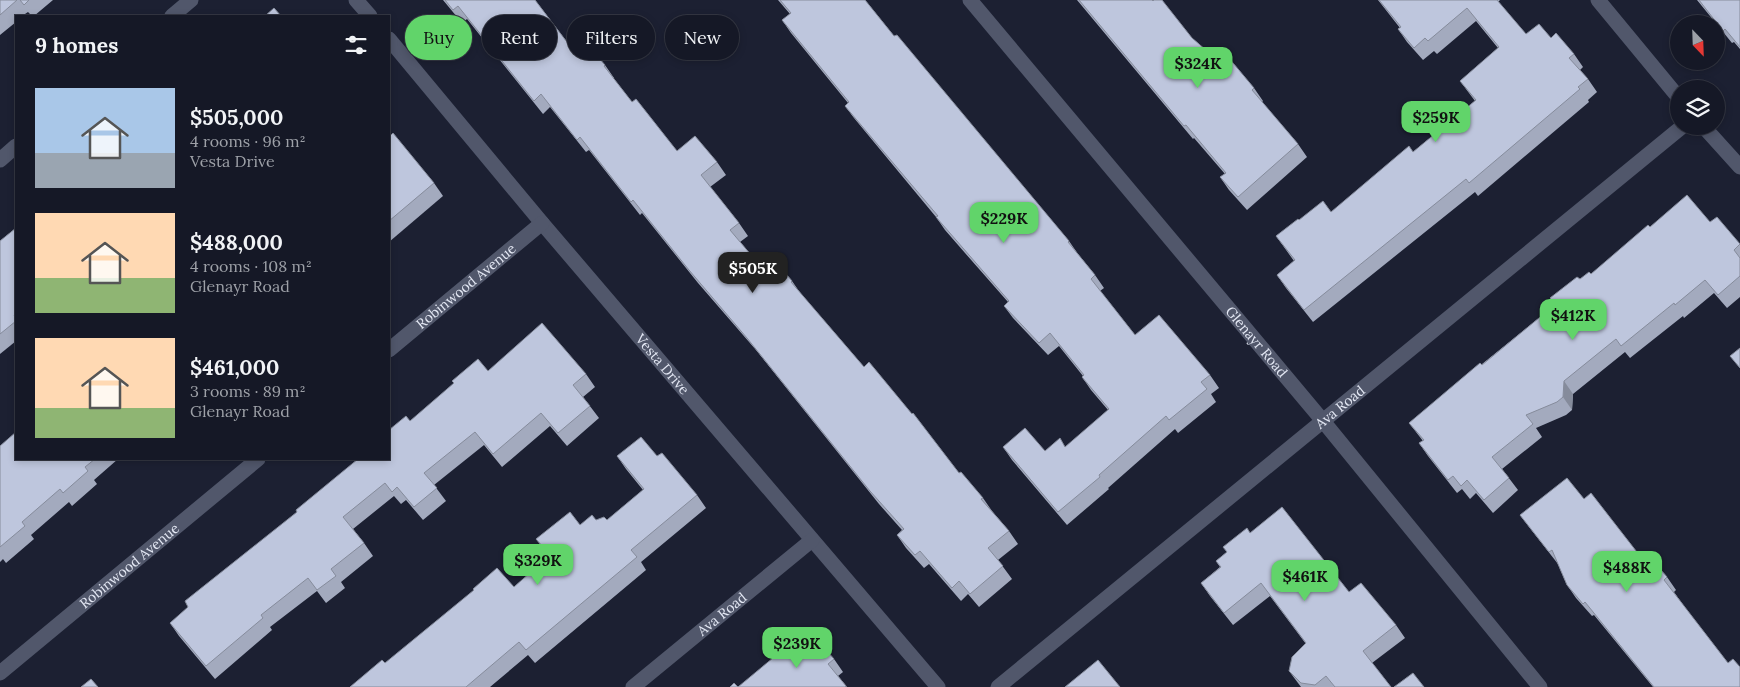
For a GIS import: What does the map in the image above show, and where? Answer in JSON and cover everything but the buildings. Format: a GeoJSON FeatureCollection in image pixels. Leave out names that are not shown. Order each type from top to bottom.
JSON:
{"type":"FeatureCollection","features":[{"type":"Feature","properties":{"kind":"street"},"geometry":{"type":"LineString","coordinates":[[173,15],[191,0]]}},
{"type":"Feature","properties":{"kind":"street"},"geometry":{"type":"LineString","coordinates":[[356,0],[369,15]]}},
{"type":"Feature","properties":{"kind":"street","name":"Glenayr Road"},"geometry":{"type":"LineString","coordinates":[[970,0],[1323,421],[1540,687]]}},
{"type":"Feature","properties":{"kind":"street"},"geometry":{"type":"LineString","coordinates":[[1598,0],[1670,87]]}},
{"type":"Feature","properties":{"kind":"street","name":"Vesta Drive"},"geometry":{"type":"LineString","coordinates":[[390,40],[542,222],[938,687]]}},
{"type":"Feature","properties":{"kind":"street","name":"Ava Road"},"geometry":{"type":"LineString","coordinates":[[998,687],[1672,135]]}},
{"type":"Feature","properties":{"kind":"street"},"geometry":{"type":"LineString","coordinates":[[1711,135],[1740,167]]}},
{"type":"Feature","properties":{"kind":"street"},"geometry":{"type":"LineString","coordinates":[[0,160],[15,147]]}},
{"type":"Feature","properties":{"kind":"street","name":"Robinwood Avenue"},"geometry":{"type":"LineString","coordinates":[[390,349],[542,222]]}},
{"type":"Feature","properties":{"kind":"street","name":"Robinwood Avenue"},"geometry":{"type":"LineString","coordinates":[[0,673],[257,460]]}},
{"type":"Feature","properties":{"kind":"street","name":"Ava Road"},"geometry":{"type":"LineString","coordinates":[[633,687],[812,540]]}}]}
